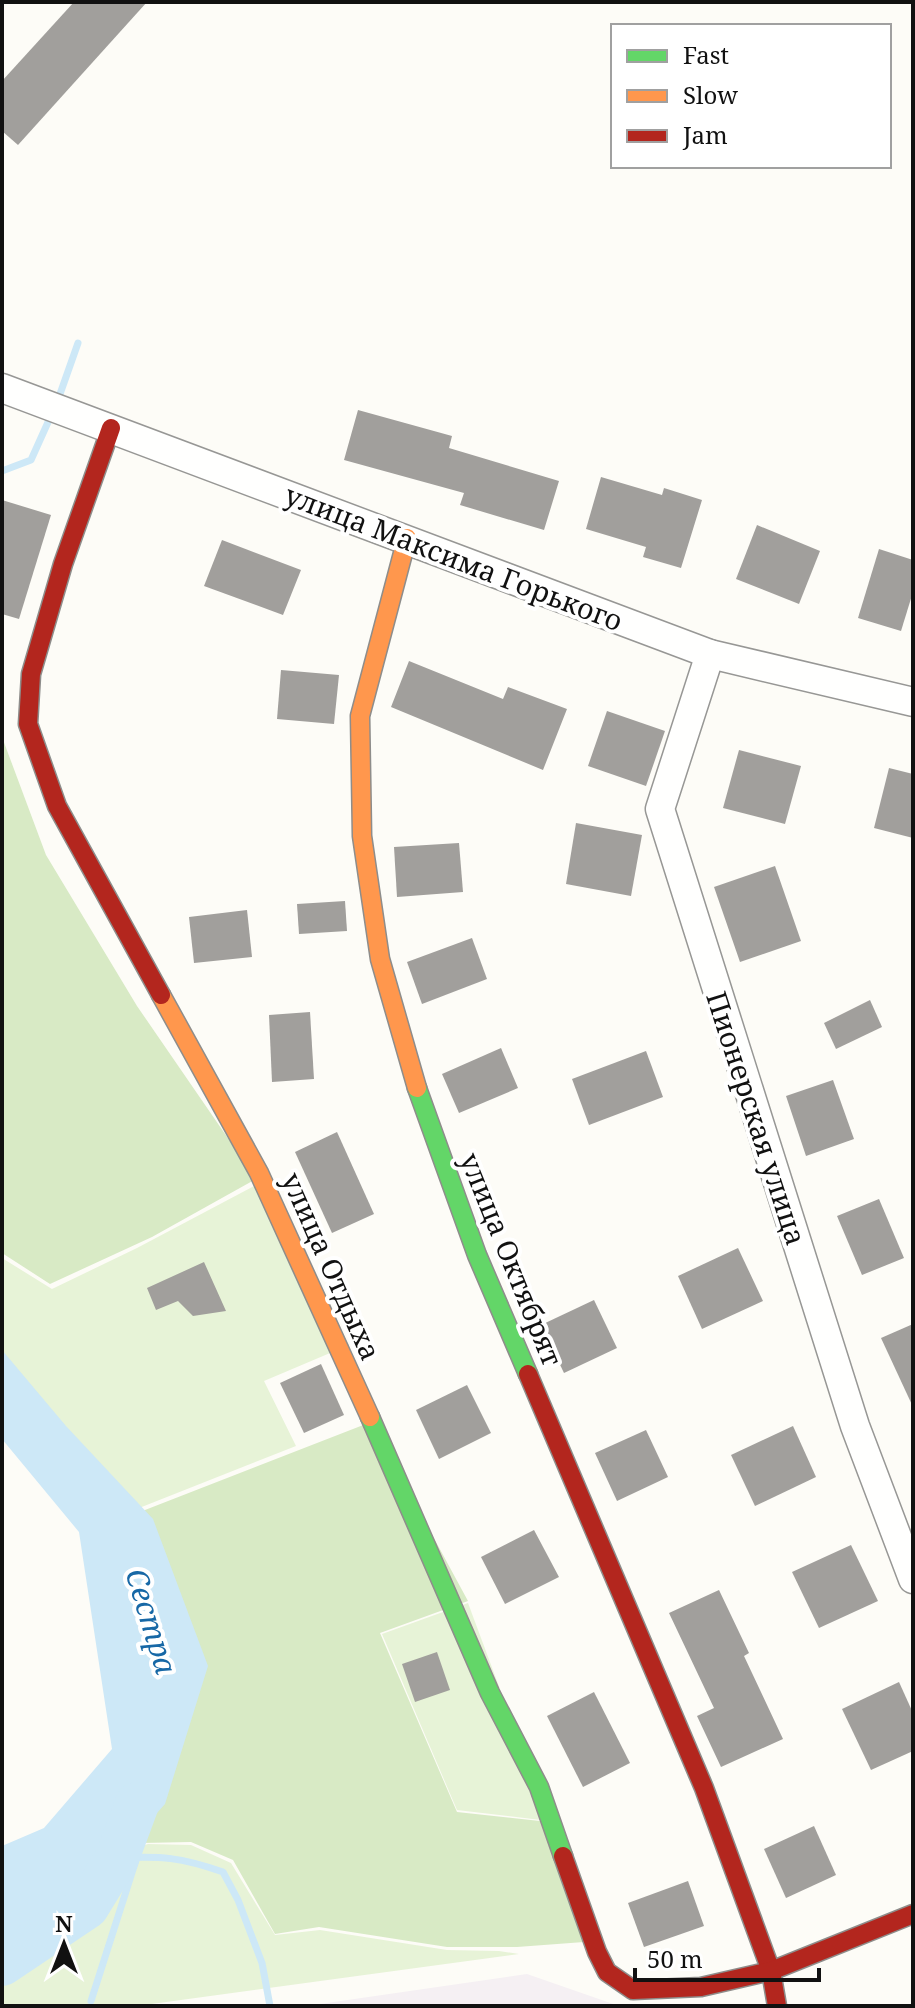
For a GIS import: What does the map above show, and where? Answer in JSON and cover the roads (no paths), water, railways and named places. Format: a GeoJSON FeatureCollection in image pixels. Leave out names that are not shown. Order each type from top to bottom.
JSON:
{"type":"FeatureCollection","features":[{"type":"Feature","properties":{"kind":"street","name":"улица Максима Горького"},"geometry":{"type":"LineString","coordinates":[[2,388],[710,654],[913,702]]}},
{"type":"Feature","properties":{"kind":"street","name":"улица Отдыха"},"geometry":{"type":"LineString","coordinates":[[111,428],[63,564],[31,674],[28,724],[57,806],[259,1173],[327,1319],[490,1693],[539,1787],[597,1952],[607,1972],[633,1990],[701,1987],[771,1971],[913,1914]]}},
{"type":"Feature","properties":{"kind":"street","name":"улица Октябрят"},"geometry":{"type":"LineString","coordinates":[[407,538],[360,716],[362,836],[380,959],[410,1069],[477,1255],[704,1788],[771,1971],[777,2006]]}},
{"type":"Feature","properties":{"kind":"street","name":"Пионерская улица"},"geometry":{"type":"LineString","coordinates":[[710,654],[660,809],[855,1426],[913,1579]]}},
{"type":"Feature","properties":{"kind":"water"},"geometry":{"type":"Polygon","coordinates":[[[2,1350],[66,1426],[153,1519],[208,1666],[165,1804],[117,1858],[62,1928],[2,1961],[2,1846],[44,1828],[112,1749],[79,1532],[2,1439],[2,1350]]]}},
{"type":"Feature","properties":{"kind":"waterway"},"geometry":{"type":"LineString","coordinates":[[60,394],[78,343]]}},
{"type":"Feature","properties":{"kind":"waterway"},"geometry":{"type":"LineString","coordinates":[[2,471],[31,460],[49,420]]}},
{"type":"Feature","properties":{"kind":"waterway","name":"Сестра"},"geometry":{"type":"LineString","coordinates":[[2,1964],[87,1907],[117,1858],[137,1804]]}},
{"type":"Feature","properties":{"kind":"waterway"},"geometry":{"type":"LineString","coordinates":[[91,2001],[137,1857]]}},
{"type":"Feature","properties":{"kind":"waterway"},"geometry":{"type":"LineString","coordinates":[[117,1858],[171,1859],[223,1872],[238,1900],[262,1963],[270,2006]]}}]}
